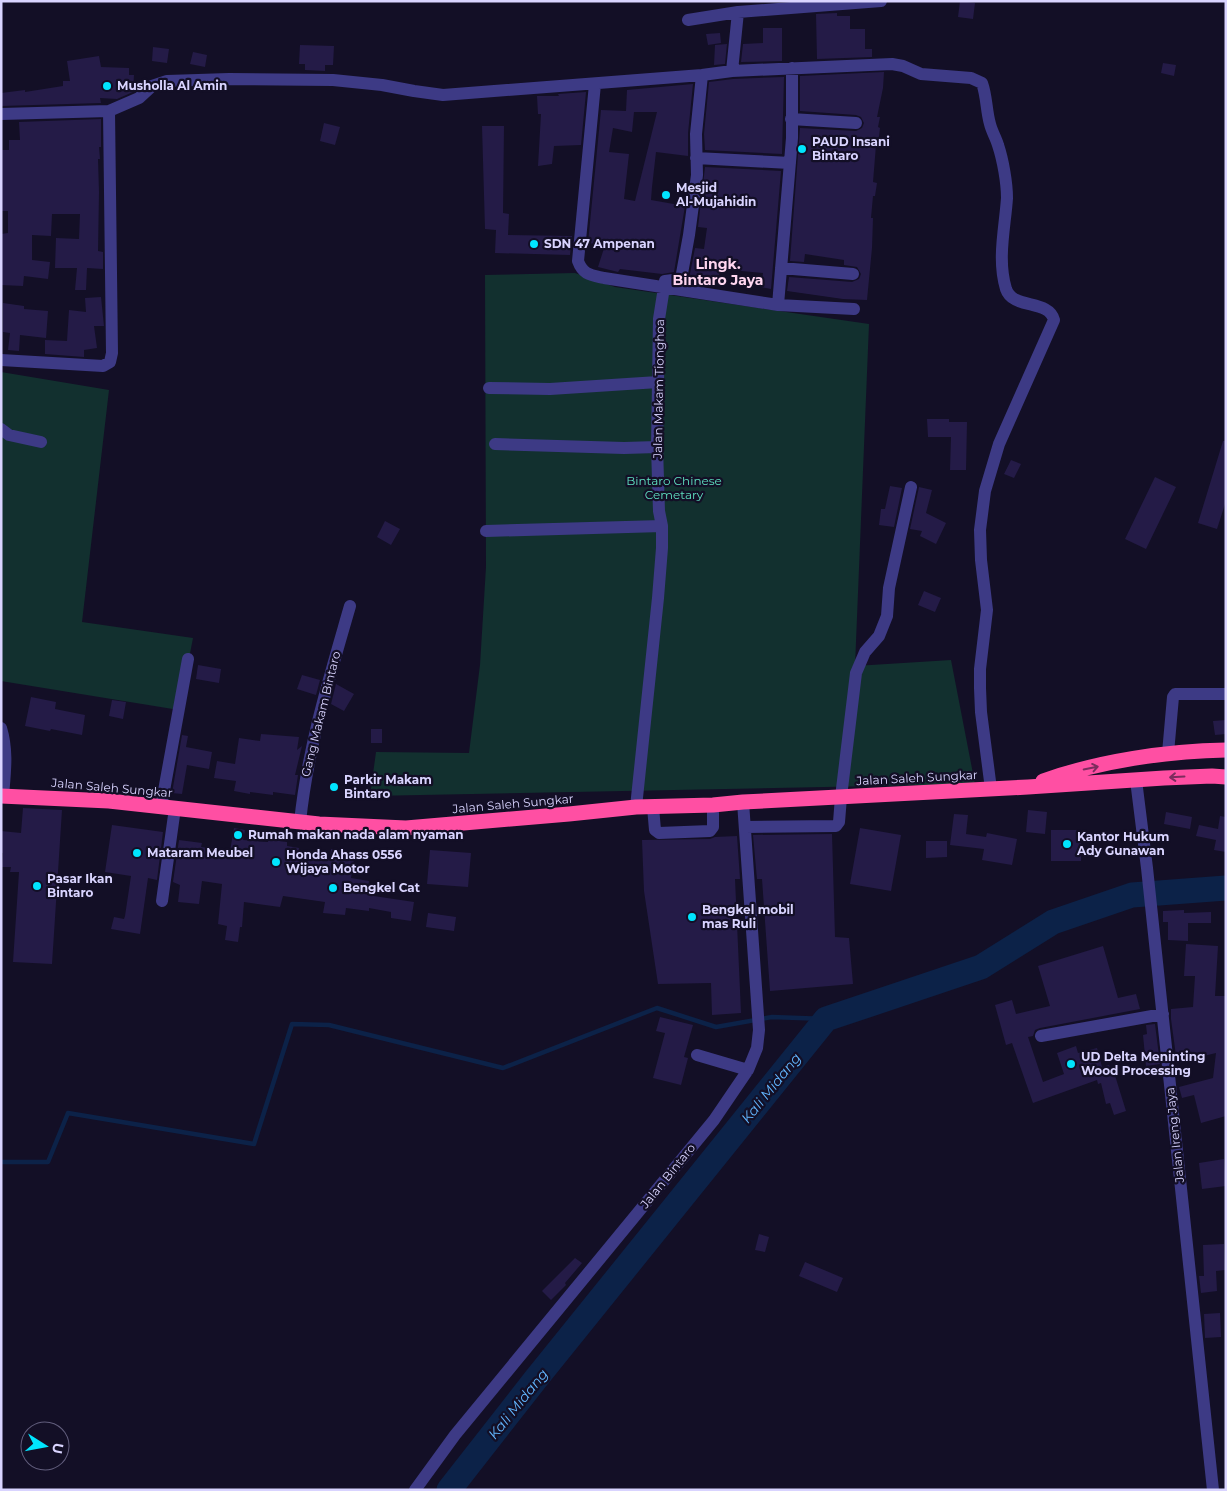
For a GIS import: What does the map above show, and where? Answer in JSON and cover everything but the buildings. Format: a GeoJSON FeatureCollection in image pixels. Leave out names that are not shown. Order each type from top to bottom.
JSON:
{"type":"FeatureCollection","features":[{"type":"Feature","properties":{"kind":"highway","name":"Jalan Saleh Sungkar"},"geometry":{"type":"LineString","coordinates":[[1028,787],[1070,772],[1168,753],[1226,750]]}},
{"type":"Feature","properties":{"kind":"highway","name":"Jalan Saleh Sungkar"},"geometry":{"type":"LineString","coordinates":[[2,796],[109,801],[300,822],[406,828],[636,807],[713,805],[1136,780],[1226,777]]}},
{"type":"Feature","properties":{"kind":"street"},"geometry":{"type":"LineString","coordinates":[[688,20],[738,12],[881,1]]}},
{"type":"Feature","properties":{"kind":"street"},"geometry":{"type":"LineString","coordinates":[[732,71],[738,12]]}},
{"type":"Feature","properties":{"kind":"street"},"geometry":{"type":"LineString","coordinates":[[1,114],[109,111],[139,98],[152,86],[167,81],[228,79],[333,80],[382,85],[443,95],[594,84],[732,71],[892,64],[903,66],[921,74],[971,78],[982,83],[986,94],[990,126],[1003,164],[1007,196],[1002,275],[1007,292],[1016,300],[1047,310],[1052,314],[1054,320],[999,444],[985,491],[981,522],[981,560],[987,610],[980,669],[980,688],[981,712],[991,789]]}},
{"type":"Feature","properties":{"kind":"street"},"geometry":{"type":"LineString","coordinates":[[778,305],[792,138],[792,68]]}},
{"type":"Feature","properties":{"kind":"street"},"geometry":{"type":"LineString","coordinates":[[664,288],[665,281],[681,279],[689,235],[697,174],[696,134],[702,75]]}},
{"type":"Feature","properties":{"kind":"street"},"geometry":{"type":"LineString","coordinates":[[594,84],[578,262],[582,271],[587,274],[664,288],[778,305],[854,309]]}},
{"type":"Feature","properties":{"kind":"street"},"geometry":{"type":"LineString","coordinates":[[1,360],[103,366],[110,362],[112,354],[109,111]]}},
{"type":"Feature","properties":{"kind":"street"},"geometry":{"type":"LineString","coordinates":[[791,119],[856,123]]}},
{"type":"Feature","properties":{"kind":"street"},"geometry":{"type":"LineString","coordinates":[[696,158],[790,163]]}},
{"type":"Feature","properties":{"kind":"street"},"geometry":{"type":"LineString","coordinates":[[781,268],[853,274]]}},
{"type":"Feature","properties":{"kind":"street","name":"Jalan Makam Tionghoa"},"geometry":{"type":"LineString","coordinates":[[636,807],[658,598],[662,526],[659,511],[657,447],[658,319],[664,288]]}},
{"type":"Feature","properties":{"kind":"street"},"geometry":{"type":"LineString","coordinates":[[489,388],[550,389],[658,382]]}},
{"type":"Feature","properties":{"kind":"street"},"geometry":{"type":"LineString","coordinates":[[1,429],[9,435],[41,442]]}},
{"type":"Feature","properties":{"kind":"street"},"geometry":{"type":"LineString","coordinates":[[495,444],[624,448],[657,447]]}},
{"type":"Feature","properties":{"kind":"street"},"geometry":{"type":"LineString","coordinates":[[745,828],[836,826],[840,822],[840,797],[856,673],[865,652],[879,636],[887,616],[889,588],[911,487]]}},
{"type":"Feature","properties":{"kind":"street"},"geometry":{"type":"LineString","coordinates":[[486,531],[662,526]]}},
{"type":"Feature","properties":{"kind":"street","name":"Gang Makam Bintaro"},"geometry":{"type":"LineString","coordinates":[[300,822],[304,782],[315,728],[350,606]]}},
{"type":"Feature","properties":{"kind":"street"},"geometry":{"type":"LineString","coordinates":[[162,901],[168,807],[188,659]]}},
{"type":"Feature","properties":{"kind":"street"},"geometry":{"type":"LineString","coordinates":[[1168,753],[1175,694],[1226,694]]}},
{"type":"Feature","properties":{"kind":"street"},"geometry":{"type":"LineString","coordinates":[[1,728],[6,746],[2,796]]}},
{"type":"Feature","properties":{"kind":"street","name":"Jalan Ireng Jaya"},"geometry":{"type":"LineString","coordinates":[[1136,780],[1163,1014],[1213,1490]]}},
{"type":"Feature","properties":{"kind":"street","name":"Jalan Bintaro"},"geometry":{"type":"LineString","coordinates":[[415,1490],[455,1435],[714,1120],[748,1070],[757,1048],[759,1030],[743,802]]}},
{"type":"Feature","properties":{"kind":"street"},"geometry":{"type":"LineString","coordinates":[[652,807],[655,830],[659,833],[710,831],[713,827],[713,805]]}},
{"type":"Feature","properties":{"kind":"street"},"geometry":{"type":"LineString","coordinates":[[1040,1036],[1163,1014]]}},
{"type":"Feature","properties":{"kind":"street"},"geometry":{"type":"LineString","coordinates":[[698,1054],[748,1070]]}},
{"type":"Feature","properties":{"kind":"green space","name":"Bintaro Chinese Cemetary"},"geometry":{"type":"Polygon","coordinates":[[[575,273],[615,287],[869,324],[855,666],[951,660],[975,784],[370,796],[376,752],[469,753],[480,665],[486,567],[485,275],[575,273]]]}},
{"type":"Feature","properties":{"kind":"green space"},"geometry":{"type":"Polygon","coordinates":[[[1,372],[109,390],[82,622],[193,638],[179,710],[1,681],[1,372]]]}},
{"type":"Feature","properties":{"kind":"waterway","name":"Kali Midang"},"geometry":{"type":"LineString","coordinates":[[449,1490],[535,1380],[826,1019],[981,967],[1053,922],[1132,895],[1226,888]]}},
{"type":"Feature","properties":{"kind":"waterway"},"geometry":{"type":"LineString","coordinates":[[1,1162],[48,1162],[68,1113],[254,1144],[292,1024],[329,1025],[503,1068],[657,1008],[716,1027],[772,1017],[826,1019]]}},
{"type":"Feature","properties":{"kind":"place","name":"Musholla Al Amin"},"geometry":{"type":"Point","coordinates":[107,86]}},
{"type":"Feature","properties":{"kind":"place","name":"PAUD Insani Bintaro"},"geometry":{"type":"Point","coordinates":[802,149]}},
{"type":"Feature","properties":{"kind":"place","name":"Mesjid Al-Mujahidin"},"geometry":{"type":"Point","coordinates":[666,195]}},
{"type":"Feature","properties":{"kind":"place","name":"SDN 47 Ampenan"},"geometry":{"type":"Point","coordinates":[534,244]}},
{"type":"Feature","properties":{"kind":"place","name":"Parkir Makam Bintaro"},"geometry":{"type":"Point","coordinates":[334,787]}},
{"type":"Feature","properties":{"kind":"place","name":"Rumah makan nada alam nyaman"},"geometry":{"type":"Point","coordinates":[238,835]}},
{"type":"Feature","properties":{"kind":"place","name":"Kantor Hukum Ady Gunawan"},"geometry":{"type":"Point","coordinates":[1067,844]}},
{"type":"Feature","properties":{"kind":"place","name":"Mataram Meubel"},"geometry":{"type":"Point","coordinates":[137,853]}},
{"type":"Feature","properties":{"kind":"place","name":"Honda Ahass 0556 Wijaya Motor"},"geometry":{"type":"Point","coordinates":[276,862]}},
{"type":"Feature","properties":{"kind":"place","name":"Pasar Ikan Bintaro"},"geometry":{"type":"Point","coordinates":[37,886]}},
{"type":"Feature","properties":{"kind":"place","name":"Bengkel Cat"},"geometry":{"type":"Point","coordinates":[333,888]}},
{"type":"Feature","properties":{"kind":"place","name":"Bengkel mobil mas Ruli"},"geometry":{"type":"Point","coordinates":[692,917]}},
{"type":"Feature","properties":{"kind":"place","name":"UD Delta Meninting Wood Processing"},"geometry":{"type":"Point","coordinates":[1071,1064]}},
{"type":"Feature","properties":{"kind":"district","name":"Lingk. Bintaro Jaya"},"geometry":{"type":"Point","coordinates":[718,272]}}]}
